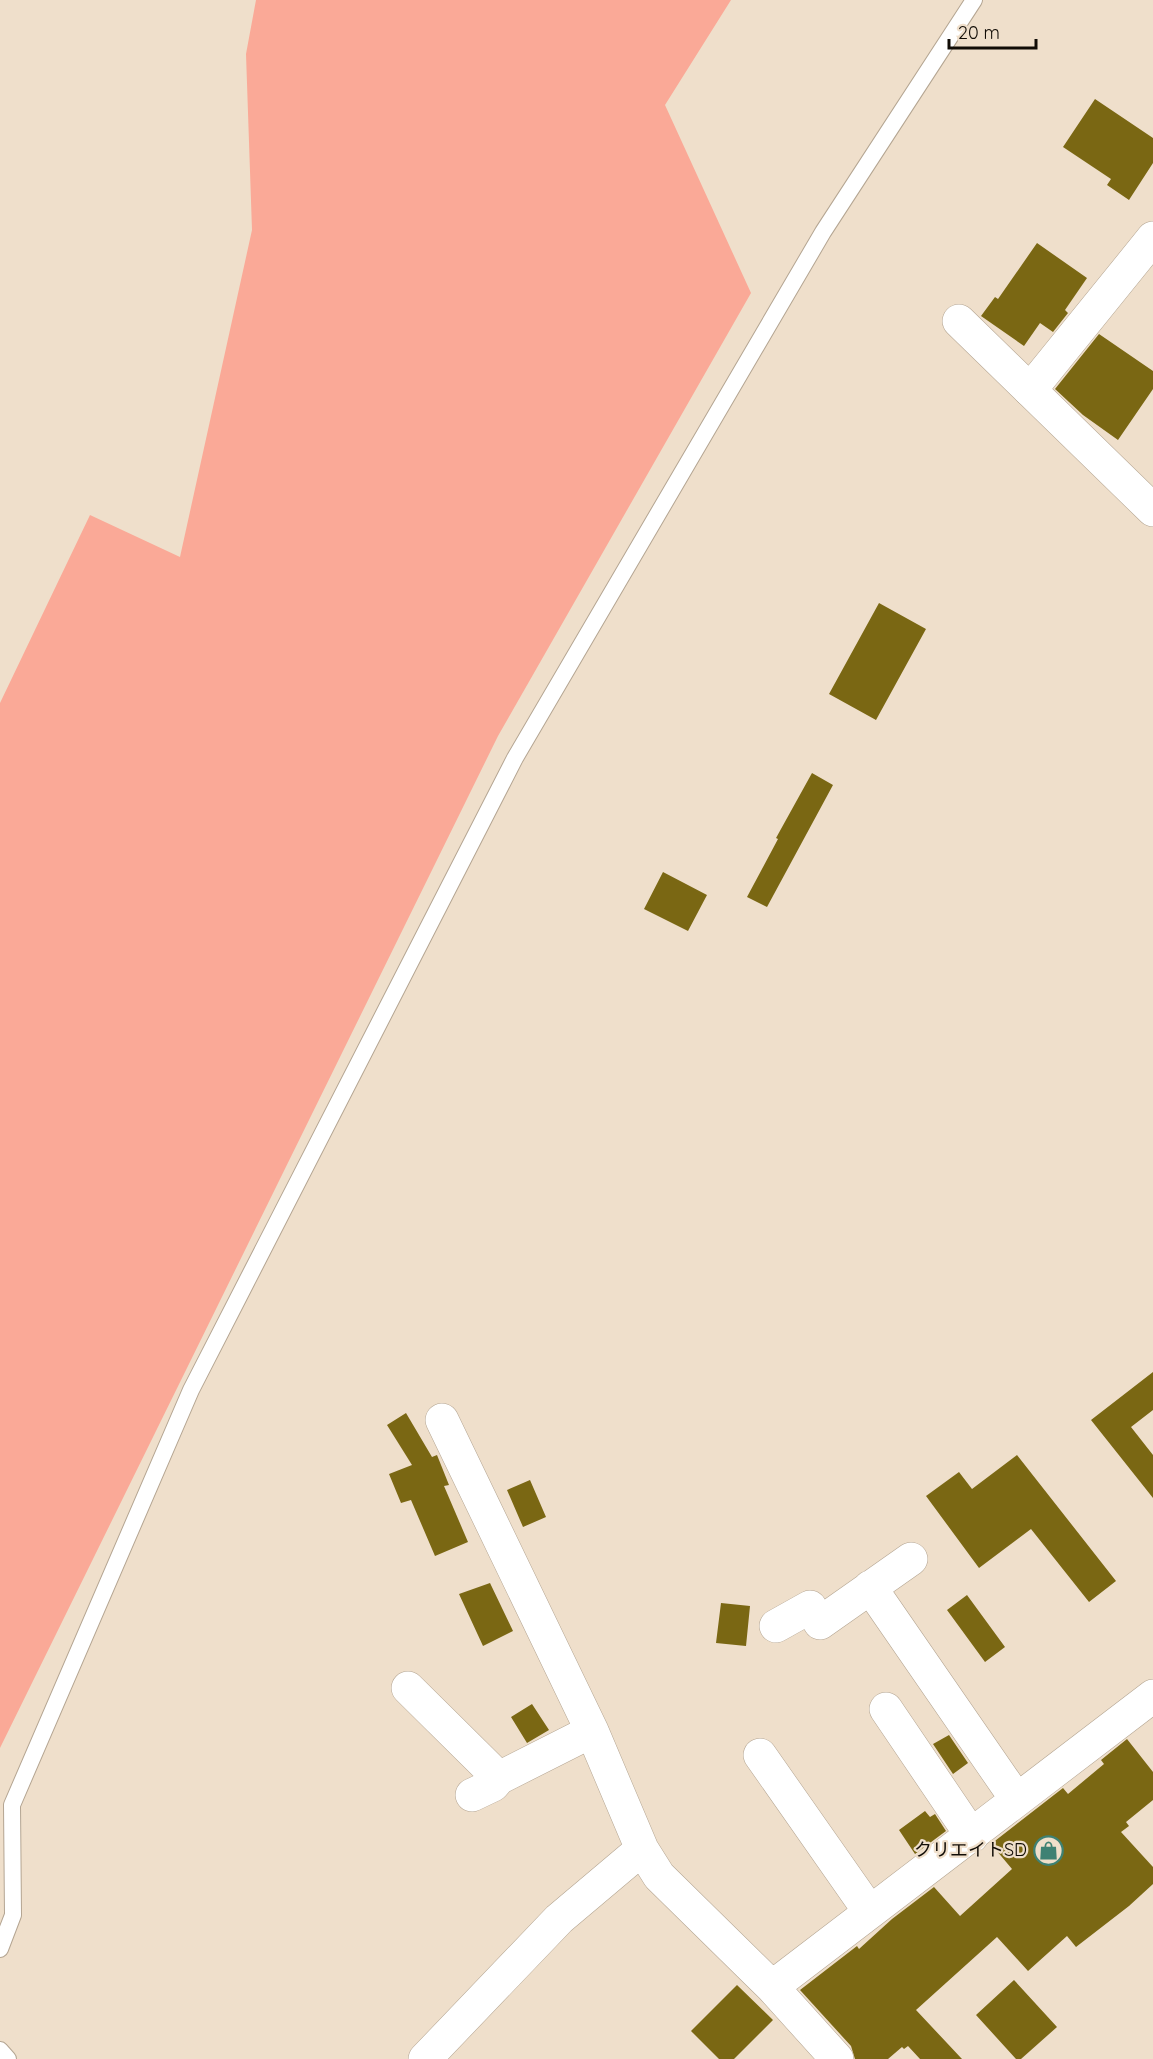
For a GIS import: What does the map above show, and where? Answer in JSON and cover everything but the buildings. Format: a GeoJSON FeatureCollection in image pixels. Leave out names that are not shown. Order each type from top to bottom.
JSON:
{"type":"FeatureCollection","features":[{"type":"Feature","properties":{"kind":"street"},"geometry":{"type":"LineString","coordinates":[[1030,390],[1153,238]]}},
{"type":"Feature","properties":{"kind":"street"},"geometry":{"type":"LineString","coordinates":[[959,321],[1153,510]]}},
{"type":"Feature","properties":{"kind":"street"},"geometry":{"type":"LineString","coordinates":[[442,1420],[592,1731],[642,1849],[659,1876],[772,1987],[837,2059]]}},
{"type":"Feature","properties":{"kind":"street"},"geometry":{"type":"LineString","coordinates":[[776,1626],[810,1607],[819,1623],[911,1559]]}},
{"type":"Feature","properties":{"kind":"street"},"geometry":{"type":"LineString","coordinates":[[870,1587],[1017,1800]]}},
{"type":"Feature","properties":{"kind":"street"},"geometry":{"type":"LineString","coordinates":[[408,1688],[421,1722],[485,1787],[592,1731]]}},
{"type":"Feature","properties":{"kind":"street"},"geometry":{"type":"LineString","coordinates":[[772,1987],[1153,1696]]}},
{"type":"Feature","properties":{"kind":"street"},"geometry":{"type":"LineString","coordinates":[[886,1709],[972,1836]]}},
{"type":"Feature","properties":{"kind":"street"},"geometry":{"type":"LineString","coordinates":[[760,1755],[770,1787],[870,1912]]}},
{"type":"Feature","properties":{"kind":"street"},"geometry":{"type":"LineString","coordinates":[[425,2059],[559,1919],[642,1849]]}},
{"type":"Feature","properties":{"kind":"lane"},"geometry":{"type":"LineString","coordinates":[[0,1949],[13,1915],[12,1805],[191,1390],[515,758],[823,232],[974,0]]}},
{"type":"Feature","properties":{"kind":"lane"},"geometry":{"type":"LineString","coordinates":[[0,2050],[8,2059]]}},
{"type":"Feature","properties":{"kind":"shaded area"},"geometry":{"type":"Polygon","coordinates":[[[256,0],[731,0],[665,105],[751,293],[498,736],[0,1748],[0,703],[90,515],[180,557],[252,230],[246,54],[256,0]]]}},
{"type":"Feature","properties":{"kind":"place","name":"クリエイトSD"},"geometry":{"type":"Point","coordinates":[1048,1850]}}]}
